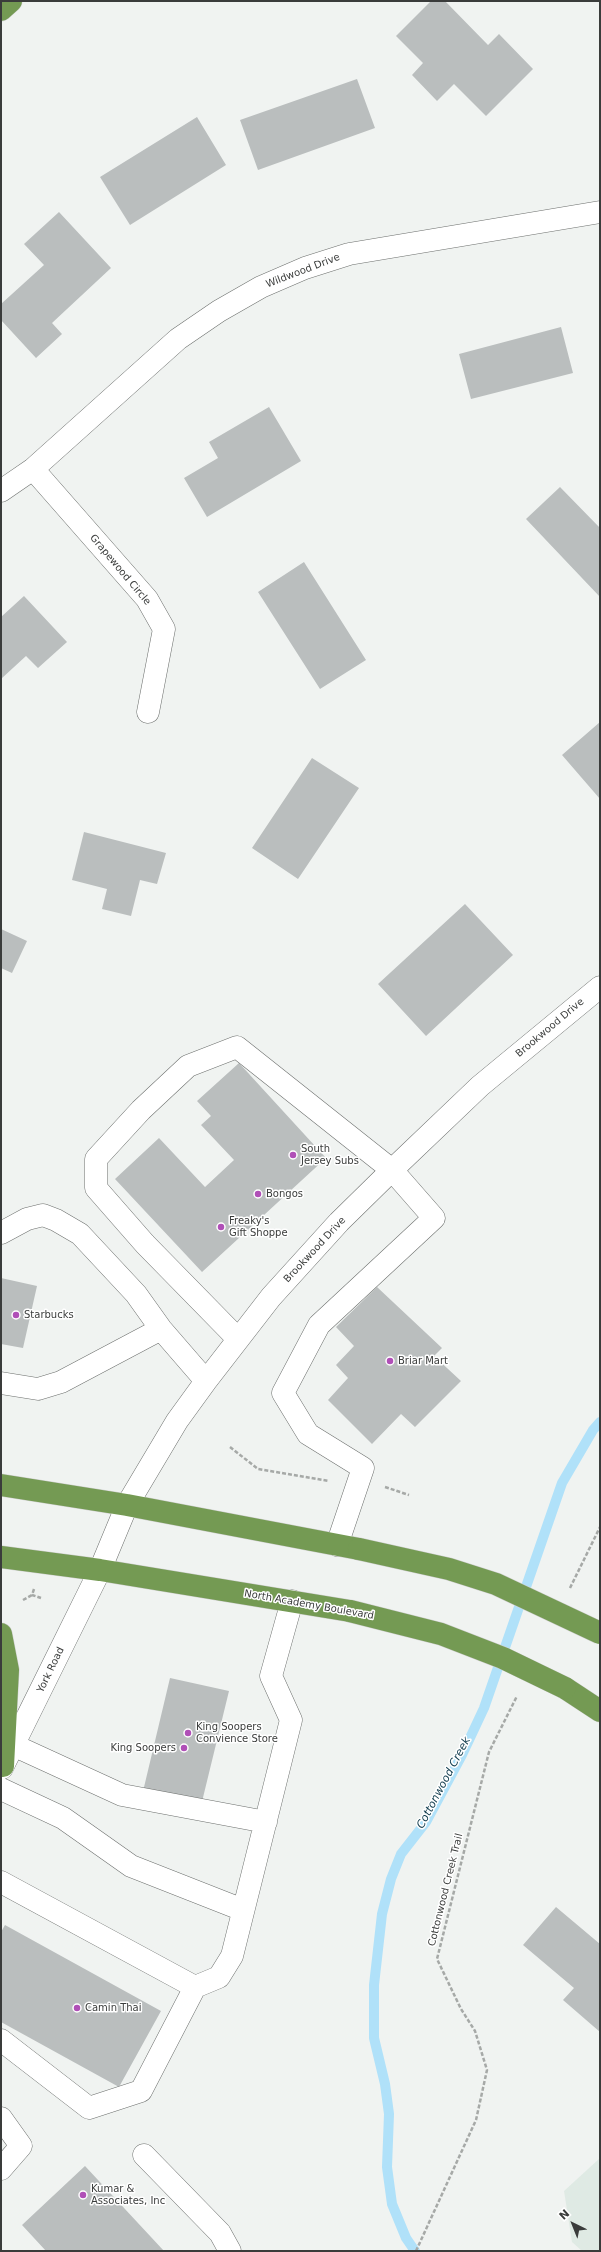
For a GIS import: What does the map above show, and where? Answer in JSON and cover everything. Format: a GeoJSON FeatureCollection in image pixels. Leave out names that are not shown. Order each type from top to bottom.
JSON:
{"type":"FeatureCollection","features":[{"type":"Feature","properties":{"kind":"highway"},"geometry":{"type":"LineString","coordinates":[[1,10],[11,1]]}},
{"type":"Feature","properties":{"kind":"highway"},"geometry":{"type":"LineString","coordinates":[[1,1484],[359,1549],[449,1569],[496,1584],[600,1633]]}},
{"type":"Feature","properties":{"kind":"highway","name":"North Academy Boulevard"},"geometry":{"type":"LineString","coordinates":[[1,1557],[100,1570],[350,1610],[441,1634],[503,1658],[565,1688],[600,1711]]}},
{"type":"Feature","properties":{"kind":"highway"},"geometry":{"type":"LineString","coordinates":[[1,1634],[8,1670],[2,1768]]}},
{"type":"Feature","properties":{"kind":"street","name":"Wildwood Drive"},"geometry":{"type":"LineString","coordinates":[[1,491],[33,469],[178,339],[219,311],[261,287],[304,268],[349,254],[600,212]]}},
{"type":"Feature","properties":{"kind":"street","name":"Grapewood Circle"},"geometry":{"type":"LineString","coordinates":[[33,469],[147,599],[164,629],[148,712]]}},
{"type":"Feature","properties":{"kind":"street","name":"Brookwood Drive"},"geometry":{"type":"LineString","coordinates":[[100,1570],[127,1506],[177,1421],[271,1297],[340,1222],[480,1086],[600,987]]}},
{"type":"Feature","properties":{"kind":"street"},"geometry":{"type":"LineString","coordinates":[[238,1340],[145,1244],[96,1188],[96,1159],[141,1110],[188,1066],[237,1047],[392,1170],[434,1218],[320,1325],[283,1393],[308,1434],[363,1468],[337,1545]]}},
{"type":"Feature","properties":{"kind":"street"},"geometry":{"type":"LineString","coordinates":[[1,1234],[27,1219],[43,1215],[56,1220],[80,1234],[136,1294],[161,1329],[206,1381]]}},
{"type":"Feature","properties":{"kind":"street"},"geometry":{"type":"LineString","coordinates":[[1,1383],[38,1389],[61,1382],[161,1329]]}},
{"type":"Feature","properties":{"kind":"street","name":"York Road"},"geometry":{"type":"LineString","coordinates":[[2,1768],[100,1570]]}},
{"type":"Feature","properties":{"kind":"street"},"geometry":{"type":"LineString","coordinates":[[1,2040],[88,2108],[142,2091],[195,1988],[219,1977],[232,1956],[291,1720],[271,1676],[292,1601]]}},
{"type":"Feature","properties":{"kind":"street"},"geometry":{"type":"LineString","coordinates":[[13,1745],[122,1795],[266,1822]]}},
{"type":"Feature","properties":{"kind":"street"},"geometry":{"type":"LineString","coordinates":[[1,1789],[63,1818],[131,1866],[244,1910]]}},
{"type":"Feature","properties":{"kind":"street"},"geometry":{"type":"LineString","coordinates":[[1,1882],[195,1988]]}},
{"type":"Feature","properties":{"kind":"street"},"geometry":{"type":"LineString","coordinates":[[1,2118],[21,2146],[1,2169]]}},
{"type":"Feature","properties":{"kind":"street"},"geometry":{"type":"LineString","coordinates":[[144,2155],[220,2233],[230,2251]]}},
{"type":"Feature","properties":{"kind":"path"},"geometry":{"type":"LineString","coordinates":[[230,1447],[258,1469],[324,1480],[370,1482],[409,1495]]}},
{"type":"Feature","properties":{"kind":"path"},"geometry":{"type":"LineString","coordinates":[[23,1600],[32,1595],[35,1586]]}},
{"type":"Feature","properties":{"kind":"path"},"geometry":{"type":"LineString","coordinates":[[32,1595],[41,1598]]}},
{"type":"Feature","properties":{"kind":"path","name":"Cottonwood Creek Trail"},"geometry":{"type":"LineString","coordinates":[[416,2251],[476,2120],[488,2070],[475,2031],[461,2009],[437,1959],[489,1752],[512,1707]]}},
{"type":"Feature","properties":{"kind":"shaded area"},"geometry":{"type":"Polygon","coordinates":[[[600,2158],[600,2251],[582,2251],[572,2242],[564,2191],[600,2158]]]}},
{"type":"Feature","properties":{"kind":"building"},"geometry":{"type":"Polygon","coordinates":[[[431,1],[445,1],[488,45],[499,34],[533,69],[486,116],[454,84],[437,101],[412,75],[423,63],[396,36],[431,1]]]}},
{"type":"Feature","properties":{"kind":"building"},"geometry":{"type":"Polygon","coordinates":[[[357,79],[375,128],[258,170],[240,120],[357,79]]]}},
{"type":"Feature","properties":{"kind":"building"},"geometry":{"type":"Polygon","coordinates":[[[197,117],[226,165],[130,225],[100,177],[197,117]]]}},
{"type":"Feature","properties":{"kind":"building"},"geometry":{"type":"Polygon","coordinates":[[[59,212],[111,268],[52,323],[62,334],[36,358],[1,320],[1,304],[44,265],[24,244],[59,212]]]}},
{"type":"Feature","properties":{"kind":"building"},"geometry":{"type":"Polygon","coordinates":[[[561,327],[573,373],[471,399],[459,354],[561,327]]]}},
{"type":"Feature","properties":{"kind":"building"},"geometry":{"type":"Polygon","coordinates":[[[269,407],[301,461],[207,517],[184,478],[218,458],[209,442],[269,407]]]}},
{"type":"Feature","properties":{"kind":"building"},"geometry":{"type":"Polygon","coordinates":[[[560,487],[600,528],[600,597],[526,519],[560,487]]]}},
{"type":"Feature","properties":{"kind":"building"},"geometry":{"type":"Polygon","coordinates":[[[304,562],[366,660],[320,689],[258,592],[304,562]]]}},
{"type":"Feature","properties":{"kind":"building"},"geometry":{"type":"Polygon","coordinates":[[[24,596],[67,642],[38,668],[26,656],[1,679],[1,617],[24,596]]]}},
{"type":"Feature","properties":{"kind":"building"},"geometry":{"type":"Polygon","coordinates":[[[600,722],[600,799],[562,755],[600,722]]]}},
{"type":"Feature","properties":{"kind":"building"},"geometry":{"type":"Polygon","coordinates":[[[312,758],[359,788],[298,879],[252,848],[312,758]]]}},
{"type":"Feature","properties":{"kind":"building"},"geometry":{"type":"Polygon","coordinates":[[[84,832],[166,853],[157,884],[140,880],[131,916],[102,909],[107,889],[72,880],[84,832]]]}},
{"type":"Feature","properties":{"kind":"building"},"geometry":{"type":"Polygon","coordinates":[[[465,904],[513,955],[426,1036],[378,984],[465,904]]]}},
{"type":"Feature","properties":{"kind":"building"},"geometry":{"type":"Polygon","coordinates":[[[1,929],[27,941],[12,973],[1,968],[1,929]]]}},
{"type":"Feature","properties":{"kind":"building"},"geometry":{"type":"Polygon","coordinates":[[[239,1063],[326,1158],[202,1272],[115,1179],[159,1138],[205,1187],[234,1160],[201,1125],[211,1116],[197,1101],[239,1063]]]}},
{"type":"Feature","properties":{"kind":"building","name":"Starbucks"},"geometry":{"type":"Polygon","coordinates":[[[1,1278],[37,1286],[23,1348],[1,1344],[1,1278]]]}},
{"type":"Feature","properties":{"kind":"building","name":"Briar Mart"},"geometry":{"type":"Polygon","coordinates":[[[377,1287],[442,1348],[434,1356],[461,1381],[415,1427],[401,1414],[372,1444],[328,1400],[348,1378],[336,1365],[354,1346],[336,1327],[377,1287]]]}},
{"type":"Feature","properties":{"kind":"building","name":"King Soopers"},"geometry":{"type":"Polygon","coordinates":[[[170,1678],[229,1691],[198,1818],[140,1804],[170,1678]]]}},
{"type":"Feature","properties":{"kind":"building"},"geometry":{"type":"Polygon","coordinates":[[[556,1907],[600,1944],[600,2032],[563,2000],[574,1988],[523,1945],[556,1907]]]}},
{"type":"Feature","properties":{"kind":"building"},"geometry":{"type":"Polygon","coordinates":[[[5,1925],[161,2011],[119,2087],[1,2022],[1,1932],[5,1925]]]}},
{"type":"Feature","properties":{"kind":"building","name":"Kumar & Associates, Inc"},"geometry":{"type":"Polygon","coordinates":[[[85,2166],[164,2251],[46,2251],[22,2225],[85,2166]]]}},
{"type":"Feature","properties":{"kind":"waterway","name":"Cottonwood Creek"},"geometry":{"type":"LineString","coordinates":[[415,2251],[406,2238],[392,2204],[387,2167],[389,2114],[385,2084],[374,2038],[374,1985],[382,1914],[391,1879],[401,1854],[426,1822],[462,1755],[484,1708],[562,1483],[593,1430],[600,1422]]}},
{"type":"Feature","properties":{"kind":"place","name":"South Jersey Subs"},"geometry":{"type":"Point","coordinates":[293,1155]}},
{"type":"Feature","properties":{"kind":"place","name":"Bongos"},"geometry":{"type":"Point","coordinates":[258,1194]}},
{"type":"Feature","properties":{"kind":"place","name":"Freaky's Gift Shoppe"},"geometry":{"type":"Point","coordinates":[221,1227]}},
{"type":"Feature","properties":{"kind":"place","name":"Starbucks"},"geometry":{"type":"Point","coordinates":[16,1315]}},
{"type":"Feature","properties":{"kind":"place","name":"Briar Mart"},"geometry":{"type":"Point","coordinates":[390,1361]}},
{"type":"Feature","properties":{"kind":"place","name":"King Soopers Convience Store"},"geometry":{"type":"Point","coordinates":[188,1733]}},
{"type":"Feature","properties":{"kind":"place","name":"King Soopers"},"geometry":{"type":"Point","coordinates":[184,1748]}},
{"type":"Feature","properties":{"kind":"place","name":"Camin Thai"},"geometry":{"type":"Point","coordinates":[77,2008]}},
{"type":"Feature","properties":{"kind":"place","name":"Kumar & Associates, Inc"},"geometry":{"type":"Point","coordinates":[83,2195]}}]}
